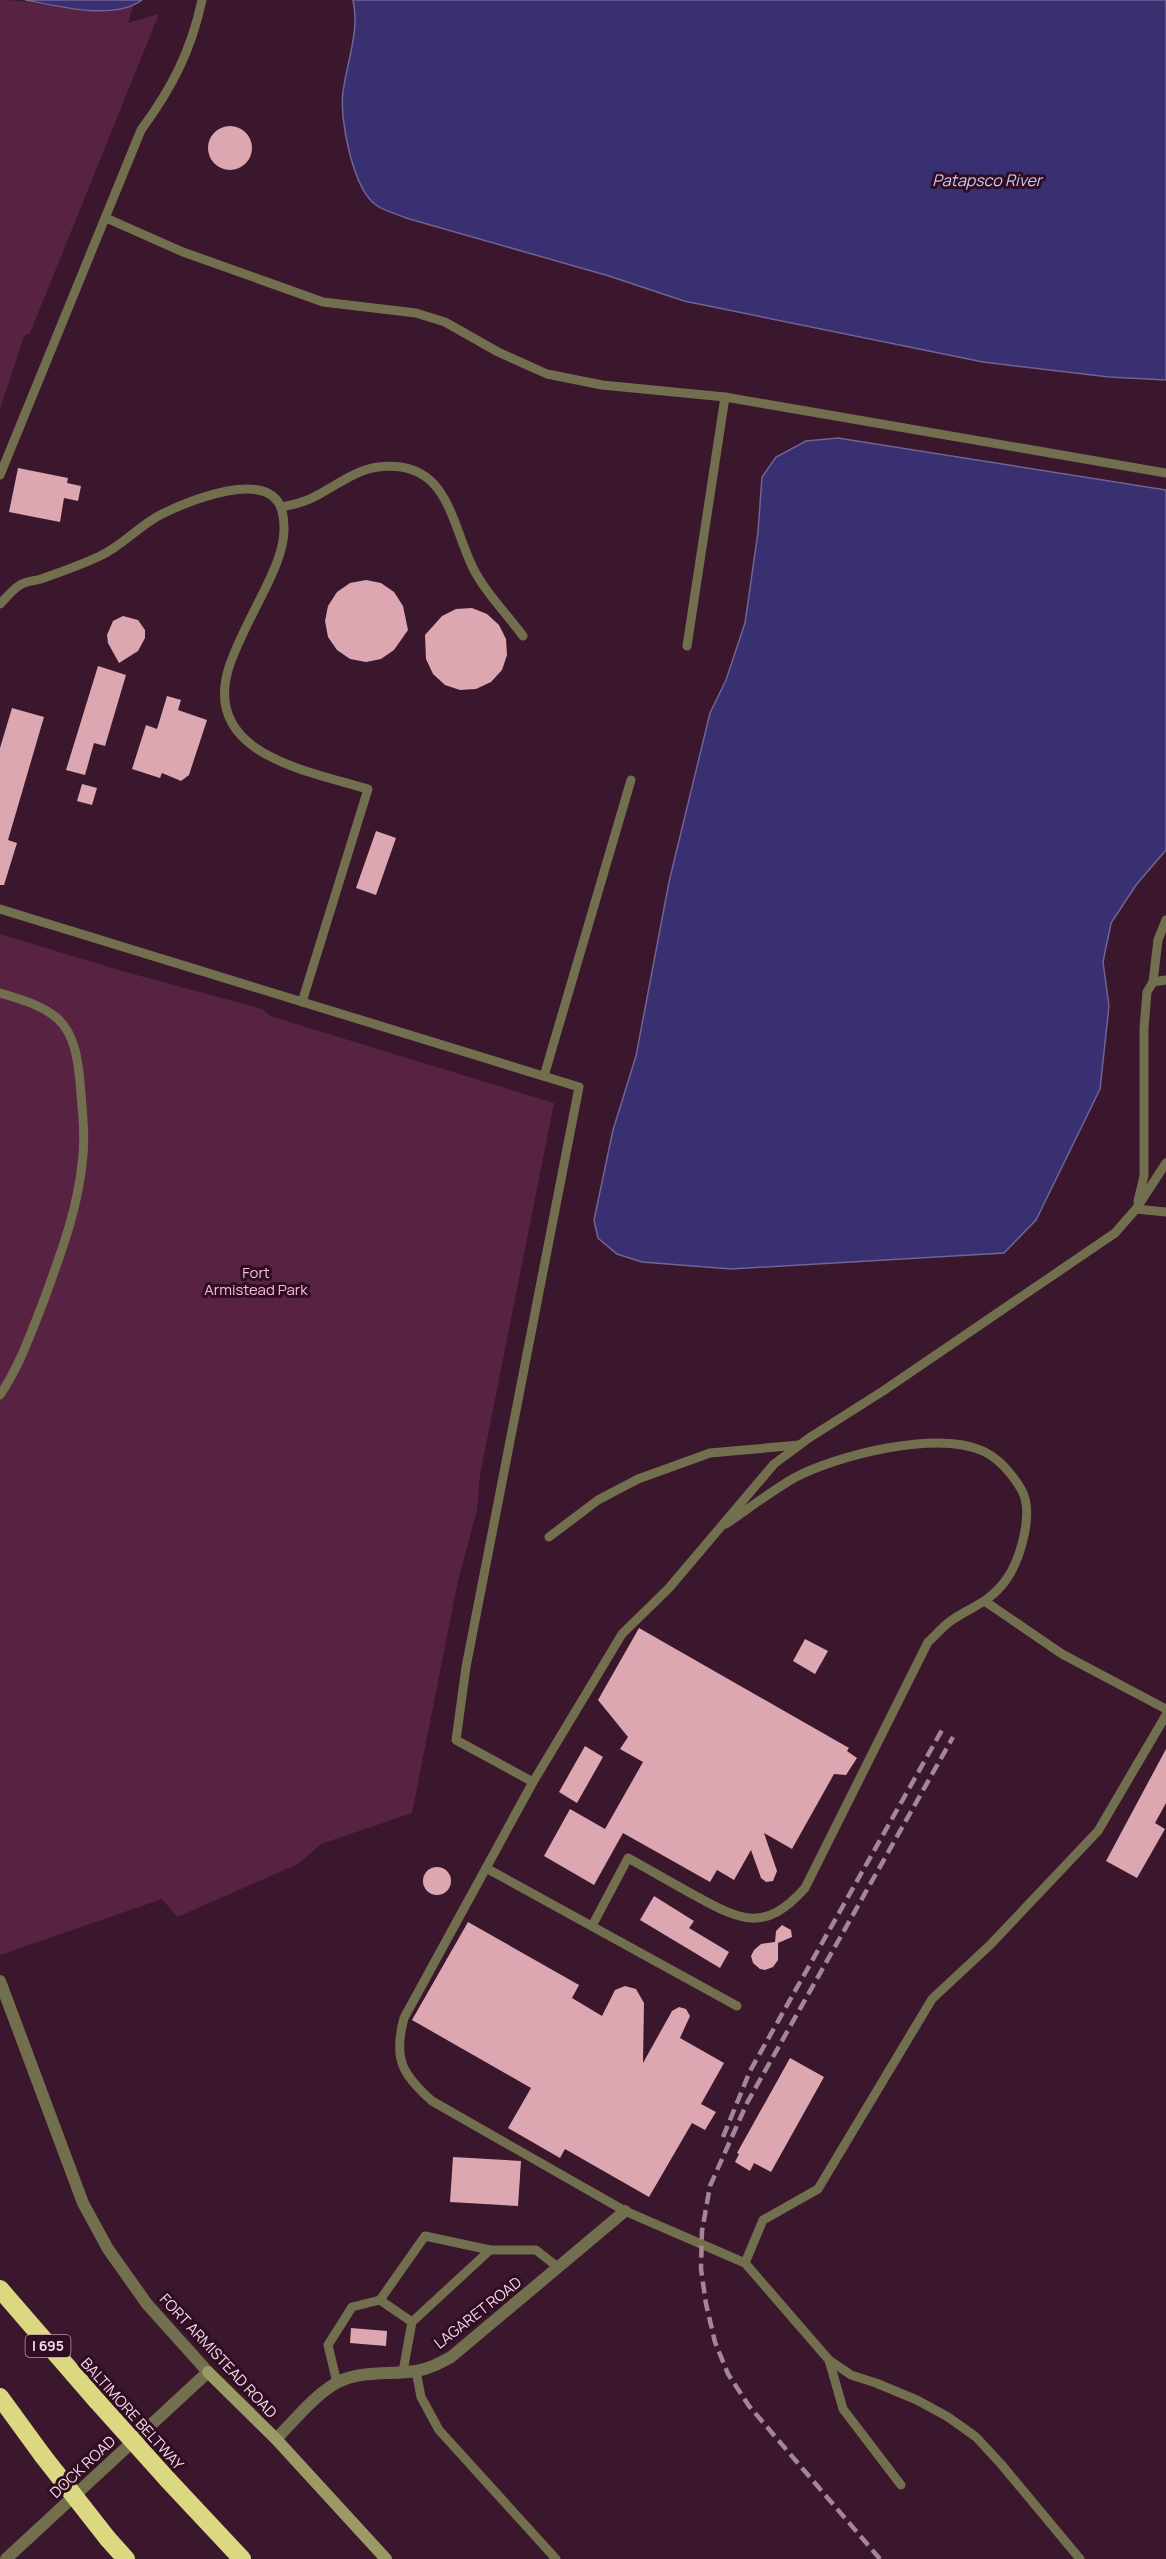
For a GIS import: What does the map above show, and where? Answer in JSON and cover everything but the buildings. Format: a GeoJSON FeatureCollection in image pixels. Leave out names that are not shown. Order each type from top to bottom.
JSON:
{"type":"FeatureCollection","features":[{"type":"Feature","properties":{"kind":"highway","name":"BALTIMORE BELTWAY"},"geometry":{"type":"LineString","coordinates":[[0,2289],[97,2402],[242,2559]]}},
{"type":"Feature","properties":{"kind":"highway"},"geometry":{"type":"LineString","coordinates":[[0,2397],[43,2456],[126,2559]]}},
{"type":"Feature","properties":{"kind":"street","name":"FORT ARMISTEAD ROAD"},"geometry":{"type":"LineString","coordinates":[[0,1981],[83,2203],[108,2249],[147,2304],[208,2372],[276,2439],[387,2559]]}},
{"type":"Feature","properties":{"kind":"street","name":"LAGARET ROAD"},"geometry":{"type":"LineString","coordinates":[[276,2439],[319,2396],[337,2383],[368,2374],[416,2371],[435,2366],[467,2346],[625,2211]]}},
{"type":"Feature","properties":{"kind":"street","name":"DOCK ROAD"},"geometry":{"type":"LineString","coordinates":[[6,2559],[208,2372]]}},
{"type":"Feature","properties":{"kind":"lane"},"geometry":{"type":"LineString","coordinates":[[0,475],[141,130],[157,109],[183,64],[202,0]]}},
{"type":"Feature","properties":{"kind":"lane"},"geometry":{"type":"LineString","coordinates":[[106,218],[183,252],[323,302],[416,314],[445,322],[498,352],[547,374],[602,385],[725,397],[1166,473]]}},
{"type":"Feature","properties":{"kind":"lane"},"geometry":{"type":"LineString","coordinates":[[687,646],[725,397]]}},
{"type":"Feature","properties":{"kind":"lane"},"geometry":{"type":"LineString","coordinates":[[281,507],[312,498],[345,480],[377,467],[393,467],[422,473],[440,491],[482,584],[523,636]]}},
{"type":"Feature","properties":{"kind":"lane"},"geometry":{"type":"LineString","coordinates":[[0,604],[22,584],[103,555],[159,516],[212,495],[239,489],[261,490],[274,498],[281,507],[284,520],[284,540],[229,668],[225,688],[226,708],[233,725],[252,746],[273,760],[368,789],[302,1002]]}},
{"type":"Feature","properties":{"kind":"lane"},"geometry":{"type":"LineString","coordinates":[[544,1076],[630,780]]}},
{"type":"Feature","properties":{"kind":"lane"},"geometry":{"type":"LineString","coordinates":[[0,909],[579,1087],[466,1667],[456,1740],[533,1782]]}},
{"type":"Feature","properties":{"kind":"lane"},"geometry":{"type":"LineString","coordinates":[[1136,1209],[1144,1176],[1144,1028],[1147,992],[1153,982],[1158,940],[1166,920]]}},
{"type":"Feature","properties":{"kind":"lane"},"geometry":{"type":"LineString","coordinates":[[1153,982],[1166,980]]}},
{"type":"Feature","properties":{"kind":"lane"},"geometry":{"type":"LineString","coordinates":[[0,993],[35,1004],[58,1020],[71,1038],[78,1062],[83,1119],[83,1162],[77,1200],[68,1233],[26,1347],[0,1395]]}},
{"type":"Feature","properties":{"kind":"lane"},"geometry":{"type":"LineString","coordinates":[[1080,2559],[976,2437],[948,2417],[917,2400],[851,2375],[829,2360],[745,2263],[625,2211],[432,2102],[403,2069],[398,2038],[404,2018],[533,1782],[622,1634],[669,1588],[774,1464],[799,1445],[1080,1259],[1115,1233],[1136,1209],[1166,1163]]}},
{"type":"Feature","properties":{"kind":"lane"},"geometry":{"type":"LineString","coordinates":[[1136,1209],[1166,1212]]}},
{"type":"Feature","properties":{"kind":"lane"},"geometry":{"type":"LineString","coordinates":[[592,1926],[628,1858],[730,1915],[754,1919],[774,1914],[790,1904],[805,1888],[928,1642],[951,1621],[986,1602],[1007,1579],[1022,1548],[1027,1514],[1023,1493],[1009,1470],[984,1452],[961,1445],[925,1443],[836,1460],[794,1478],[715,1532]]}},
{"type":"Feature","properties":{"kind":"lane"},"geometry":{"type":"LineString","coordinates":[[549,1537],[598,1500],[638,1479],[710,1454],[799,1445]]}},
{"type":"Feature","properties":{"kind":"lane"},"geometry":{"type":"LineString","coordinates":[[986,1602],[1062,1654],[1166,1708]]}},
{"type":"Feature","properties":{"kind":"lane"},"geometry":{"type":"LineString","coordinates":[[745,2263],[763,2220],[818,2189],[932,1999],[990,1945],[1098,1831],[1166,1715]]}},
{"type":"Feature","properties":{"kind":"lane"},"geometry":{"type":"LineString","coordinates":[[486,1868],[737,2006]]}},
{"type":"Feature","properties":{"kind":"lane"},"geometry":{"type":"LineString","coordinates":[[337,2383],[328,2344],[352,2307],[380,2300],[425,2236],[490,2250],[536,2250],[559,2268]]}},
{"type":"Feature","properties":{"kind":"lane"},"geometry":{"type":"LineString","coordinates":[[403,2371],[412,2322],[490,2250]]}},
{"type":"Feature","properties":{"kind":"lane"},"geometry":{"type":"LineString","coordinates":[[380,2300],[412,2322]]}},
{"type":"Feature","properties":{"kind":"lane"},"geometry":{"type":"LineString","coordinates":[[829,2360],[843,2409],[900,2485]]}},
{"type":"Feature","properties":{"kind":"lane"},"geometry":{"type":"LineString","coordinates":[[416,2371],[421,2397],[439,2430],[556,2559]]}},
{"type":"Feature","properties":{"kind":"green space"},"geometry":{"type":"Polygon","coordinates":[[[0,0],[81,10],[107,10],[133,6],[128,23],[159,14],[30,333],[24,336],[0,409],[0,0]]]}},
{"type":"Feature","properties":{"kind":"green space","name":"Fort Armistead Park"},"geometry":{"type":"Polygon","coordinates":[[[0,934],[122,971],[262,1009],[270,1016],[554,1103],[480,1475],[477,1510],[458,1581],[412,1813],[321,1844],[298,1864],[177,1917],[162,1899],[0,1955],[0,934]]]}},
{"type":"Feature","properties":{"kind":"water"},"geometry":{"type":"Polygon","coordinates":[[[25,0],[142,0],[116,10],[101,11],[25,0]]]}},
{"type":"Feature","properties":{"kind":"water","name":"Patapsco River"},"geometry":{"type":"Polygon","coordinates":[[[353,0],[1166,0],[1166,380],[1109,377],[983,362],[684,301],[609,276],[406,218],[383,209],[368,197],[354,169],[343,118],[343,92],[355,23],[353,0]]]}},
{"type":"Feature","properties":{"kind":"water"},"geometry":{"type":"Polygon","coordinates":[[[838,438],[1166,490],[1166,850],[1136,885],[1111,923],[1103,962],[1109,1006],[1100,1089],[1036,1220],[1004,1253],[731,1269],[642,1262],[617,1254],[598,1238],[594,1220],[613,1130],[636,1056],[669,882],[710,713],[726,680],[745,623],[758,532],[762,477],[776,457],[806,441],[838,438]]]}},
{"type":"Feature","properties":{"kind":"railway"},"geometry":{"type":"LineString","coordinates":[[723,2137],[750,2071],[942,1730]]}},
{"type":"Feature","properties":{"kind":"railway"},"geometry":{"type":"LineString","coordinates":[[880,2559],[749,2406],[728,2374],[715,2342],[706,2304],[701,2269],[702,2231],[710,2186],[747,2103],[953,1737]]}}]}
